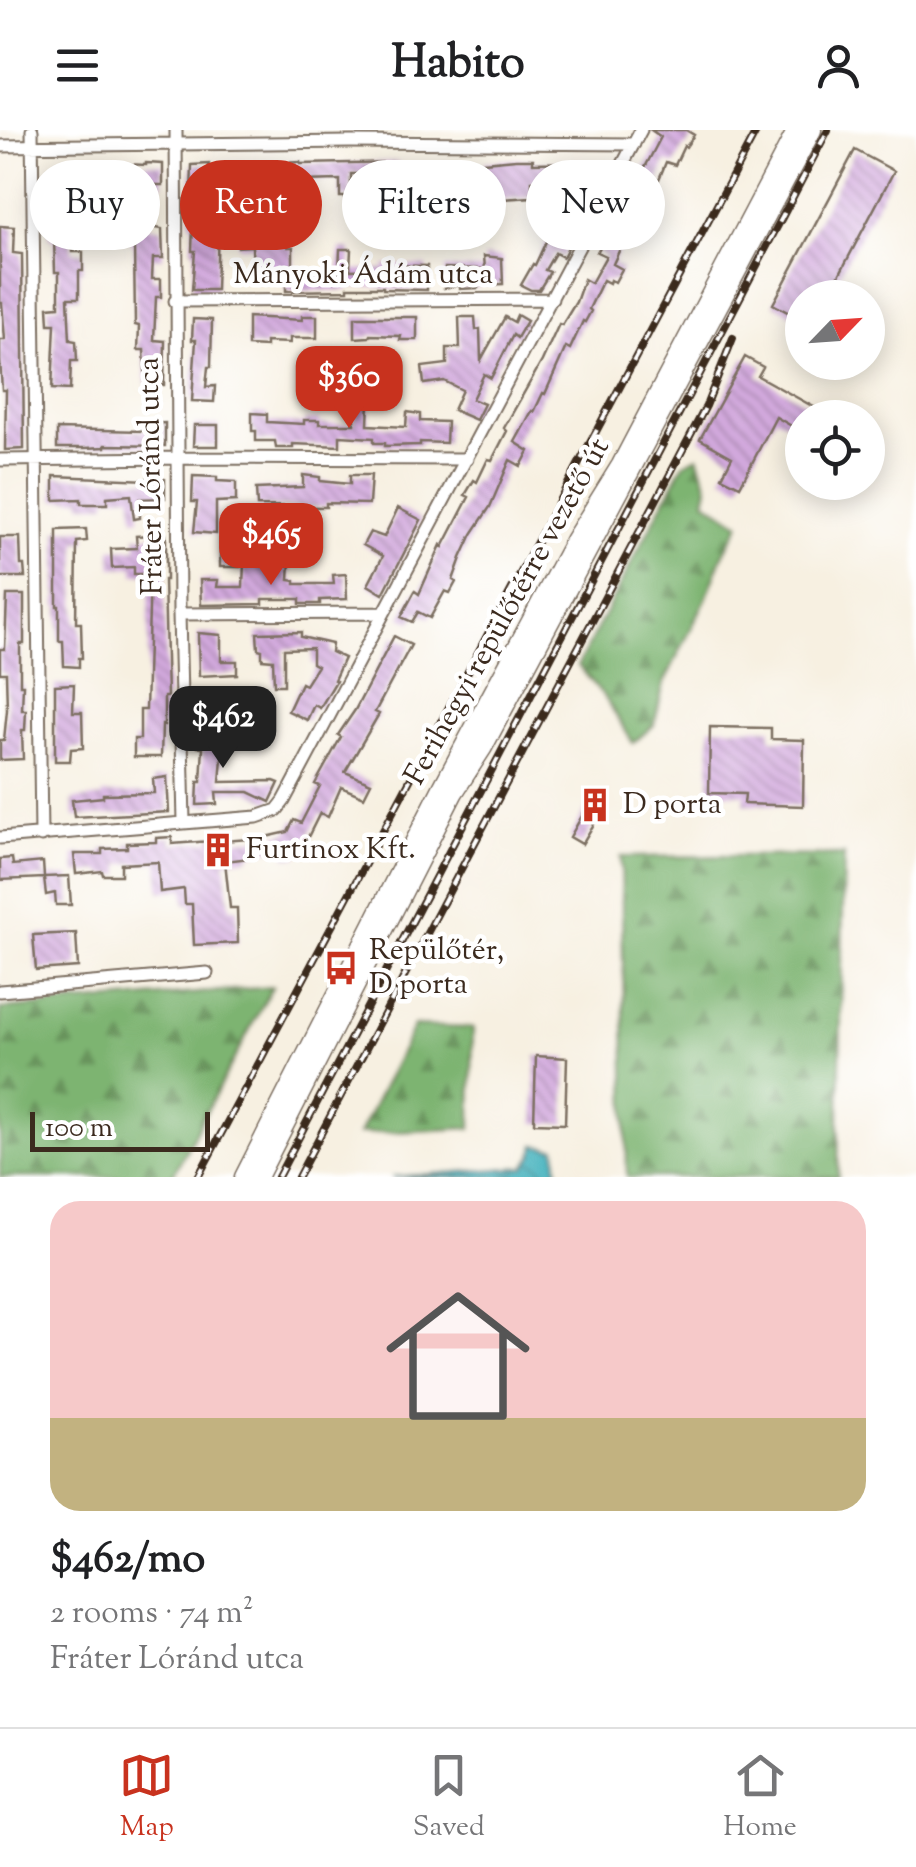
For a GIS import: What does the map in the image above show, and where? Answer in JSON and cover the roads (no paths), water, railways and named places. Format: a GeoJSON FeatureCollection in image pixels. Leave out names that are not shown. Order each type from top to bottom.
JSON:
{"type":"FeatureCollection","features":[{"type":"Feature","properties":{"kind":"main road","name":"Ferihegyi repülőtérre vezető út"},"geometry":{"type":"LineString","coordinates":[[244,1177],[469,736],[582,526],[621,465],[797,130]]}},
{"type":"Feature","properties":{"kind":"main road","name":"Ferihegyi repülőtérre vezető út"},"geometry":{"type":"LineString","coordinates":[[258,1177],[454,792],[483,748],[812,130]]}},
{"type":"Feature","properties":{"kind":"street"},"geometry":{"type":"LineString","coordinates":[[32,130],[41,836]]}},
{"type":"Feature","properties":{"kind":"street","name":"Fráter Lóránd utca"},"geometry":{"type":"LineString","coordinates":[[176,130],[184,822]]}},
{"type":"Feature","properties":{"kind":"street"},"geometry":{"type":"LineString","coordinates":[[0,838],[257,817],[278,810],[641,130]]}},
{"type":"Feature","properties":{"kind":"street"},"geometry":{"type":"LineString","coordinates":[[0,146],[176,144],[350,136],[634,144]]}},
{"type":"Feature","properties":{"kind":"street","name":"Mányoki Ádám utca"},"geometry":{"type":"LineString","coordinates":[[175,301],[552,299]]}},
{"type":"Feature","properties":{"kind":"street"},"geometry":{"type":"LineString","coordinates":[[0,460],[468,458]]}},
{"type":"Feature","properties":{"kind":"street"},"geometry":{"type":"LineString","coordinates":[[179,614],[384,613]]}},
{"type":"Feature","properties":{"kind":"street"},"geometry":{"type":"LineString","coordinates":[[0,991],[206,973]]}},
{"type":"Feature","properties":{"kind":"water"},"geometry":{"type":"Polygon","coordinates":[[[535,1145],[556,1148],[558,1177],[392,1177],[525,1167],[535,1145]]]}},
{"type":"Feature","properties":{"kind":"railway"},"geometry":{"type":"LineString","coordinates":[[198,1177],[757,130]]}},
{"type":"Feature","properties":{"kind":"railway"},"geometry":{"type":"LineString","coordinates":[[278,1177],[828,130]]}},
{"type":"Feature","properties":{"kind":"railway"},"geometry":{"type":"LineString","coordinates":[[298,1177],[706,406],[733,338]]}},
{"type":"Feature","properties":{"kind":"place","name":"D porta"},"geometry":{"type":"Point","coordinates":[595,805]}},
{"type":"Feature","properties":{"kind":"place","name":"Furtinox Kft."},"geometry":{"type":"Point","coordinates":[218,850]}},
{"type":"Feature","properties":{"kind":"place","name":"Repülőtér, D porta"},"geometry":{"type":"Point","coordinates":[341,968]}}]}
